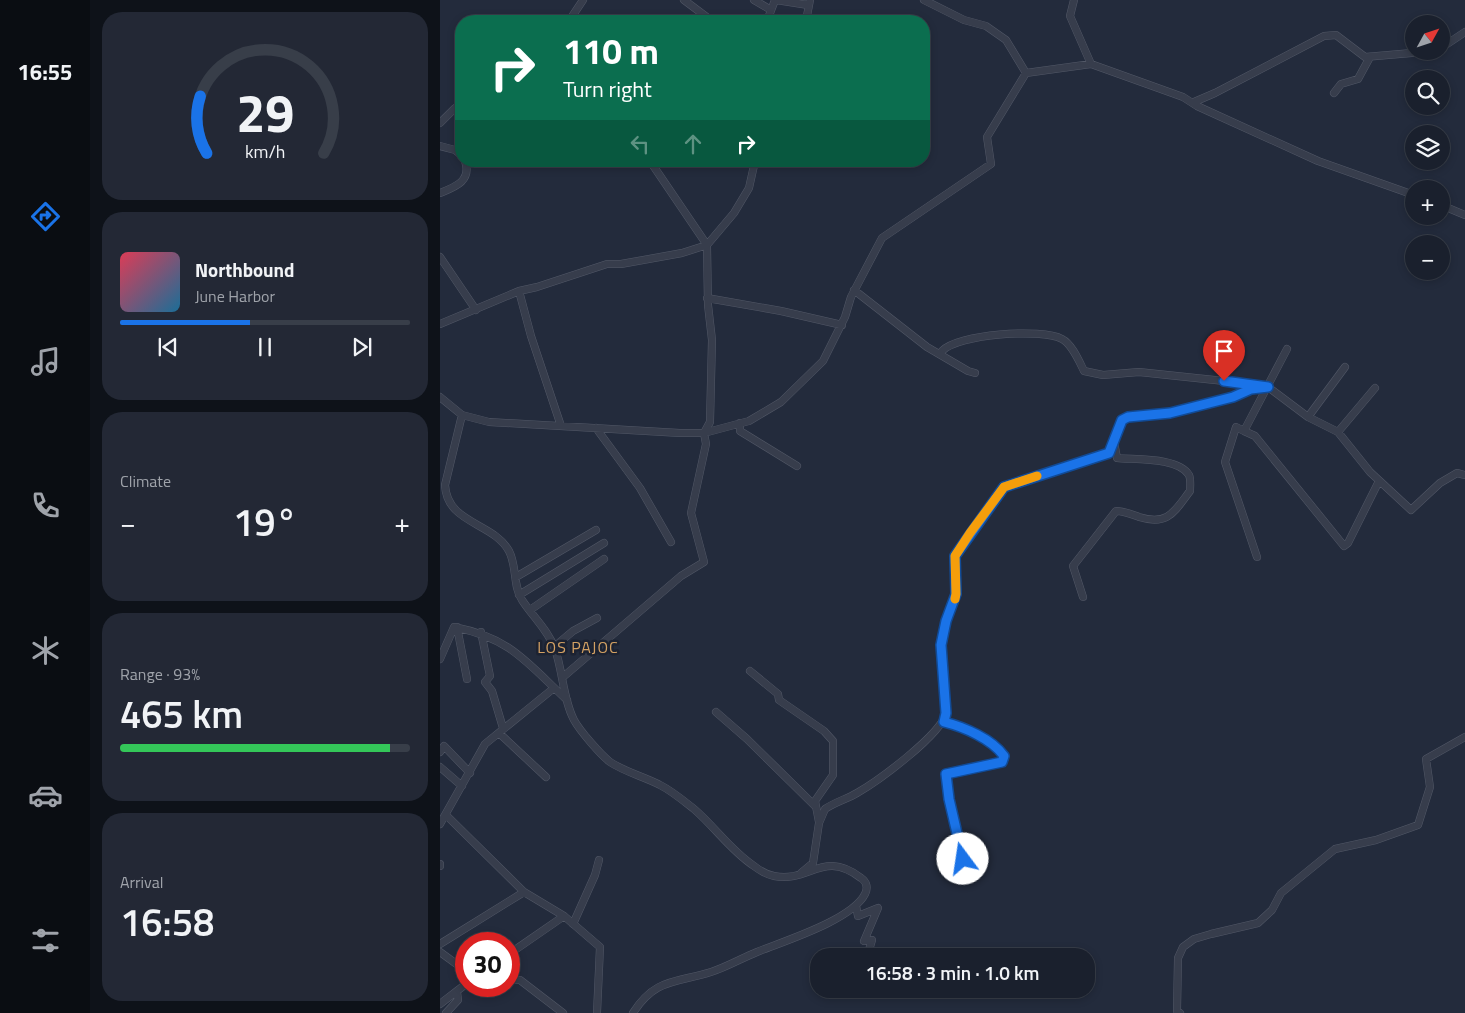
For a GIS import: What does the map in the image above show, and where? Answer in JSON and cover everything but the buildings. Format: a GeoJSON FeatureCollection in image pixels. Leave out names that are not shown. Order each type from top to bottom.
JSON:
{"type":"FeatureCollection","features":[{"type":"Feature","properties":{"kind":"street"},"geometry":{"type":"LineString","coordinates":[[573,15],[583,0]]}},
{"type":"Feature","properties":{"kind":"street"},"geometry":{"type":"LineString","coordinates":[[684,0],[704,15]]}},
{"type":"Feature","properties":{"kind":"street"},"geometry":{"type":"LineString","coordinates":[[754,0],[771,10]]}},
{"type":"Feature","properties":{"kind":"street"},"geometry":{"type":"LineString","coordinates":[[769,15],[776,0],[809,3]]}},
{"type":"Feature","properties":{"kind":"street"},"geometry":{"type":"LineString","coordinates":[[924,0],[964,20],[986,26],[1006,40],[1026,73]]}},
{"type":"Feature","properties":{"kind":"street"},"geometry":{"type":"LineString","coordinates":[[1074,0],[1070,16],[1091,64]]}},
{"type":"Feature","properties":{"kind":"street"},"geometry":{"type":"LineString","coordinates":[[1450,42],[1465,32]]}},
{"type":"Feature","properties":{"kind":"street"},"geometry":{"type":"LineString","coordinates":[[1194,102],[1324,36],[1336,35],[1365,57],[1405,54]]}},
{"type":"Feature","properties":{"kind":"street"},"geometry":{"type":"LineString","coordinates":[[1334,93],[1341,84],[1358,79],[1370,57]]}},
{"type":"Feature","properties":{"kind":"street"},"geometry":{"type":"LineString","coordinates":[[1026,73],[1091,64],[1194,102],[1197,106],[1318,160],[1405,192]]}},
{"type":"Feature","properties":{"kind":"street"},"geometry":{"type":"LineString","coordinates":[[440,396],[462,415],[489,422],[704,433],[749,420],[781,402],[823,361],[842,325],[854,290],[882,238],[991,164],[988,137],[1026,73]]}},
{"type":"Feature","properties":{"kind":"street"},"geometry":{"type":"LineString","coordinates":[[440,123],[455,108]]}},
{"type":"Feature","properties":{"kind":"street"},"geometry":{"type":"LineString","coordinates":[[440,146],[455,150]]}},
{"type":"Feature","properties":{"kind":"street"},"geometry":{"type":"LineString","coordinates":[[440,193],[457,186],[466,177],[467,167]]}},
{"type":"Feature","properties":{"kind":"street"},"geometry":{"type":"LineString","coordinates":[[563,677],[681,576],[703,564],[691,513],[706,444],[704,433],[710,422],[712,340],[708,298],[707,245],[654,167]]}},
{"type":"Feature","properties":{"kind":"street"},"geometry":{"type":"LineString","coordinates":[[440,324],[519,291],[537,288],[607,264],[633,262],[682,253],[707,245],[734,212],[749,188],[754,167]]}},
{"type":"Feature","properties":{"kind":"street"},"geometry":{"type":"LineString","coordinates":[[1450,209],[1465,215]]}},
{"type":"Feature","properties":{"kind":"street"},"geometry":{"type":"LineString","coordinates":[[440,257],[476,310]]}},
{"type":"Feature","properties":{"kind":"street"},"geometry":{"type":"LineString","coordinates":[[854,290],[927,347],[968,371],[975,373]]}},
{"type":"Feature","properties":{"kind":"street"},"geometry":{"type":"LineString","coordinates":[[519,291],[531,336],[562,426]]}},
{"type":"Feature","properties":{"kind":"street"},"geometry":{"type":"LineString","coordinates":[[708,298],[782,311],[842,325]]}},
{"type":"Feature","properties":{"kind":"street"},"geometry":{"type":"LineString","coordinates":[[942,351],[947,345],[964,340],[1022,332],[1039,333],[1062,338],[1068,343],[1084,371],[1103,375],[1139,372],[1268,387],[1308,417],[1338,432],[1379,481],[1410,510],[1440,483],[1458,473],[1465,475]]}},
{"type":"Feature","properties":{"kind":"street"},"geometry":{"type":"LineString","coordinates":[[1244,431],[1287,350]]}},
{"type":"Feature","properties":{"kind":"street"},"geometry":{"type":"LineString","coordinates":[[1308,417],[1345,367]]}},
{"type":"Feature","properties":{"kind":"street"},"geometry":{"type":"LineString","coordinates":[[799,874],[813,863],[819,822],[826,808],[857,793],[875,781],[934,734],[944,722],[946,713],[941,645],[946,621],[956,594],[955,556],[1004,487],[1099,458],[1109,453],[1122,420],[1128,417],[1170,413],[1233,397],[1251,389],[1268,387]]}},
{"type":"Feature","properties":{"kind":"street"},"geometry":{"type":"LineString","coordinates":[[1338,432],[1375,388]]}},
{"type":"Feature","properties":{"kind":"street"},"geometry":{"type":"LineString","coordinates":[[440,405],[453,409]]}},
{"type":"Feature","properties":{"kind":"street"},"geometry":{"type":"LineString","coordinates":[[462,415],[445,485],[451,505],[465,520],[487,530],[508,550],[519,595],[554,647],[563,677],[567,700],[575,721],[610,762],[662,786],[716,828],[736,853],[755,867],[774,876],[799,874],[830,865],[842,866],[864,880],[867,885],[866,892],[856,906],[821,927],[711,972],[670,980],[653,989],[642,999],[633,1013]]}},
{"type":"Feature","properties":{"kind":"street"},"geometry":{"type":"LineString","coordinates":[[740,423],[740,431],[797,466]]}},
{"type":"Feature","properties":{"kind":"street"},"geometry":{"type":"LineString","coordinates":[[1257,557],[1225,462],[1236,427],[1255,436],[1344,546],[1348,543],[1379,481]]}},
{"type":"Feature","properties":{"kind":"street"},"geometry":{"type":"LineString","coordinates":[[596,428],[640,488],[671,542]]}},
{"type":"Feature","properties":{"kind":"street"},"geometry":{"type":"LineString","coordinates":[[1083,597],[1073,566],[1116,511],[1123,511],[1154,521],[1166,518],[1190,491],[1190,477],[1183,468],[1162,461],[1117,458],[1114,441]]}},
{"type":"Feature","properties":{"kind":"street"},"geometry":{"type":"LineString","coordinates":[[516,577],[596,530]]}},
{"type":"Feature","properties":{"kind":"street"},"geometry":{"type":"LineString","coordinates":[[519,595],[604,543]]}},
{"type":"Feature","properties":{"kind":"street"},"geometry":{"type":"LineString","coordinates":[[530,610],[604,559]]}},
{"type":"Feature","properties":{"kind":"street"},"geometry":{"type":"LineString","coordinates":[[554,647],[573,631],[598,618]]}},
{"type":"Feature","properties":{"kind":"street"},"geometry":{"type":"LineString","coordinates":[[440,659],[454,627],[481,632],[522,657],[567,700]]}},
{"type":"Feature","properties":{"kind":"street"},"geometry":{"type":"LineString","coordinates":[[457,627],[467,679]]}},
{"type":"Feature","properties":{"kind":"street"},"geometry":{"type":"LineString","coordinates":[[481,632],[490,676],[485,682],[492,690],[501,730],[546,777]]}},
{"type":"Feature","properties":{"kind":"street"},"geometry":{"type":"LineString","coordinates":[[750,671],[778,694],[779,700],[824,730],[833,741],[833,775],[815,802],[819,822]]}},
{"type":"Feature","properties":{"kind":"street"},"geometry":{"type":"LineString","coordinates":[[440,824],[485,744],[554,688]]}},
{"type":"Feature","properties":{"kind":"street"},"geometry":{"type":"LineString","coordinates":[[716,712],[815,806]]}},
{"type":"Feature","properties":{"kind":"street"},"geometry":{"type":"LineString","coordinates":[[944,722],[966,727],[984,740],[997,746],[1004,756],[1002,762],[946,774],[949,799],[968,878]]}},
{"type":"Feature","properties":{"kind":"street"},"geometry":{"type":"LineString","coordinates":[[1180,1013],[1177,1011],[1176,1002],[1178,958],[1182,947],[1194,939],[1258,922],[1272,910],[1281,893],[1335,849],[1376,840],[1418,825],[1430,787],[1426,759],[1465,737]]}},
{"type":"Feature","properties":{"kind":"street"},"geometry":{"type":"LineString","coordinates":[[440,752],[444,746],[470,773]]}},
{"type":"Feature","properties":{"kind":"street"},"geometry":{"type":"LineString","coordinates":[[440,767],[462,786]]}},
{"type":"Feature","properties":{"kind":"street"},"geometry":{"type":"LineString","coordinates":[[446,815],[524,892],[564,916],[600,947],[597,1013]]}},
{"type":"Feature","properties":{"kind":"street"},"geometry":{"type":"LineString","coordinates":[[573,924],[596,875],[598,860]]}},
{"type":"Feature","properties":{"kind":"street"},"geometry":{"type":"LineString","coordinates":[[440,944],[524,892]]}},
{"type":"Feature","properties":{"kind":"street"},"geometry":{"type":"LineString","coordinates":[[856,906],[858,916],[878,908],[864,941],[872,940],[870,948]]}},
{"type":"Feature","properties":{"kind":"street"},"geometry":{"type":"LineString","coordinates":[[520,946],[564,916]]}},
{"type":"Feature","properties":{"kind":"street"},"geometry":{"type":"LineString","coordinates":[[440,952],[455,963]]}},
{"type":"Feature","properties":{"kind":"street"},"geometry":{"type":"LineString","coordinates":[[520,980],[563,1013]]}},
{"type":"Feature","properties":{"kind":"street"},"geometry":{"type":"LineString","coordinates":[[440,1004],[455,993]]}},
{"type":"Feature","properties":{"kind":"street"},"geometry":{"type":"LineString","coordinates":[[446,1013],[458,1000],[458,997]]}},
{"type":"Feature","properties":{"kind":"slow traffic"},"geometry":{"type":"LineString","coordinates":[[955,599],[955,556],[970,533],[1004,487],[1037,476]]}},
{"type":"Feature","properties":{"kind":"district","name":"LOS PAJOC"},"geometry":{"type":"Point","coordinates":[578,647]}},
{"type":"Feature","properties":{"kind":"route"},"geometry":{"type":"LineString","coordinates":[[963,859],[949,799],[946,774],[1002,762],[1004,756],[997,746],[984,740],[966,727],[944,722],[946,713],[941,645],[946,621],[956,594],[955,556],[1004,487],[1099,458],[1109,453],[1122,420],[1128,417],[1156,416],[1170,413],[1233,397],[1251,389],[1268,387],[1224,381]]}}]}
